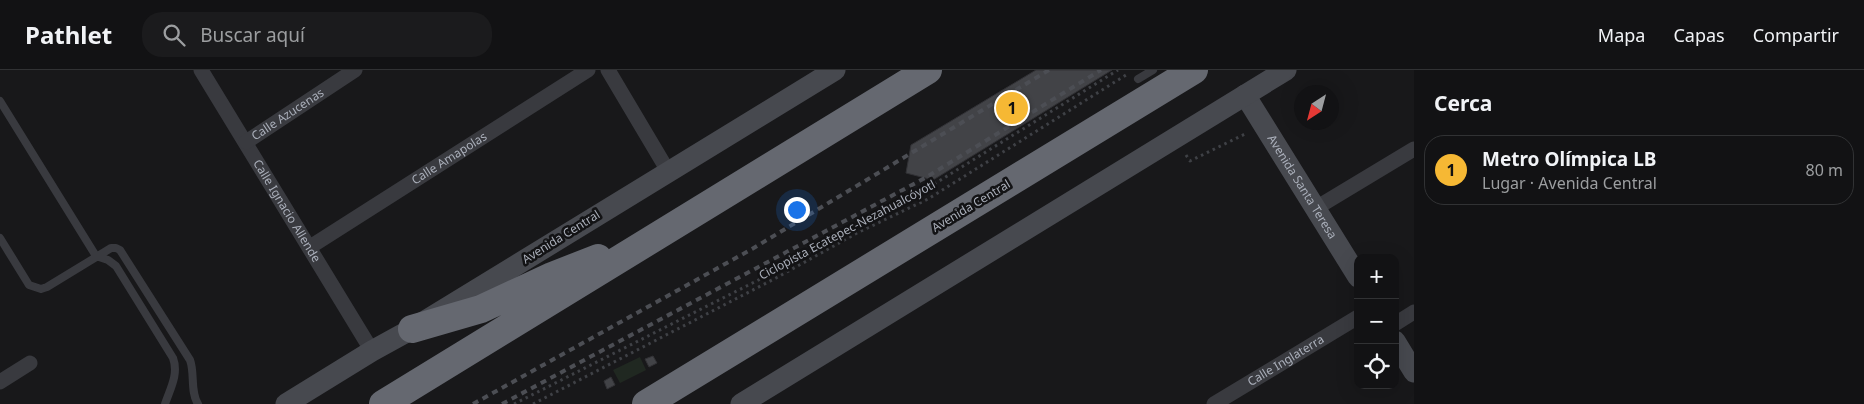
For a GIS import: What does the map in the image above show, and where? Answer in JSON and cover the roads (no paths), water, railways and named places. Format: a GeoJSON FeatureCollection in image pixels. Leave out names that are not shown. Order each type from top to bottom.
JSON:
{"type":"FeatureCollection","features":[{"type":"Feature","properties":{"kind":"highway"},"geometry":{"type":"LineString","coordinates":[[383,404],[928,70]]}},
{"type":"Feature","properties":{"kind":"highway","name":"Avenida Central"},"geometry":{"type":"LineString","coordinates":[[646,404],[1194,70]]}},
{"type":"Feature","properties":{"kind":"highway"},"geometry":{"type":"LineString","coordinates":[[412,329],[481,309],[552,276],[658,236]]}},
{"type":"Feature","properties":{"kind":"main road","name":"Avenida Central"},"geometry":{"type":"LineString","coordinates":[[286,404],[835,70]]}},
{"type":"Feature","properties":{"kind":"main road"},"geometry":{"type":"LineString","coordinates":[[741,404],[1286,70]]}},
{"type":"Feature","properties":{"kind":"main road","name":"Avenida Santa Teresa"},"geometry":{"type":"LineString","coordinates":[[1244,95],[1354,271]]}},
{"type":"Feature","properties":{"kind":"main road"},"geometry":{"type":"LineString","coordinates":[[1397,344],[1414,372]]}},
{"type":"Feature","properties":{"kind":"street","name":"Calle Ignacio Allende"},"geometry":{"type":"LineString","coordinates":[[201,70],[372,351]]}},
{"type":"Feature","properties":{"kind":"street","name":"Calle Azucenas"},"geometry":{"type":"LineString","coordinates":[[246,142],[355,70]]}},
{"type":"Feature","properties":{"kind":"street","name":"Calle Amapolas"},"geometry":{"type":"LineString","coordinates":[[310,247],[588,70]]}},
{"type":"Feature","properties":{"kind":"street"},"geometry":{"type":"LineString","coordinates":[[608,70],[668,171]]}},
{"type":"Feature","properties":{"kind":"street"},"geometry":{"type":"LineString","coordinates":[[1316,208],[1414,148]]}},
{"type":"Feature","properties":{"kind":"street"},"geometry":{"type":"LineString","coordinates":[[1399,321],[1414,312]]}},
{"type":"Feature","properties":{"kind":"street","name":"Calle Inglaterra"},"geometry":{"type":"LineString","coordinates":[[1214,404],[1354,319]]}},
{"type":"Feature","properties":{"kind":"street"},"geometry":{"type":"LineString","coordinates":[[0,382],[30,363]]}},
{"type":"Feature","properties":{"kind":"lane"},"geometry":{"type":"LineString","coordinates":[[1138,79],[1153,70]]}},
{"type":"Feature","properties":{"kind":"lane"},"geometry":{"type":"LineString","coordinates":[[0,101],[96,256],[108,260],[116,266],[173,358],[176,368],[175,375],[165,404]]}},
{"type":"Feature","properties":{"kind":"lane"},"geometry":{"type":"LineString","coordinates":[[0,238],[25,280],[34,288],[41,289],[96,256],[116,248],[124,255],[190,360],[194,370],[195,399],[198,404]]}},
{"type":"Feature","properties":{"kind":"railway"},"geometry":{"type":"LineString","coordinates":[[473,404],[752,249],[1049,70]]}},
{"type":"Feature","properties":{"kind":"railway"},"geometry":{"type":"LineString","coordinates":[[502,404],[925,178],[1101,70]]}},
{"type":"Feature","properties":{"kind":"place","name":"Metro Olímpica LB"},"geometry":{"type":"Point","coordinates":[1012,108]}}]}
